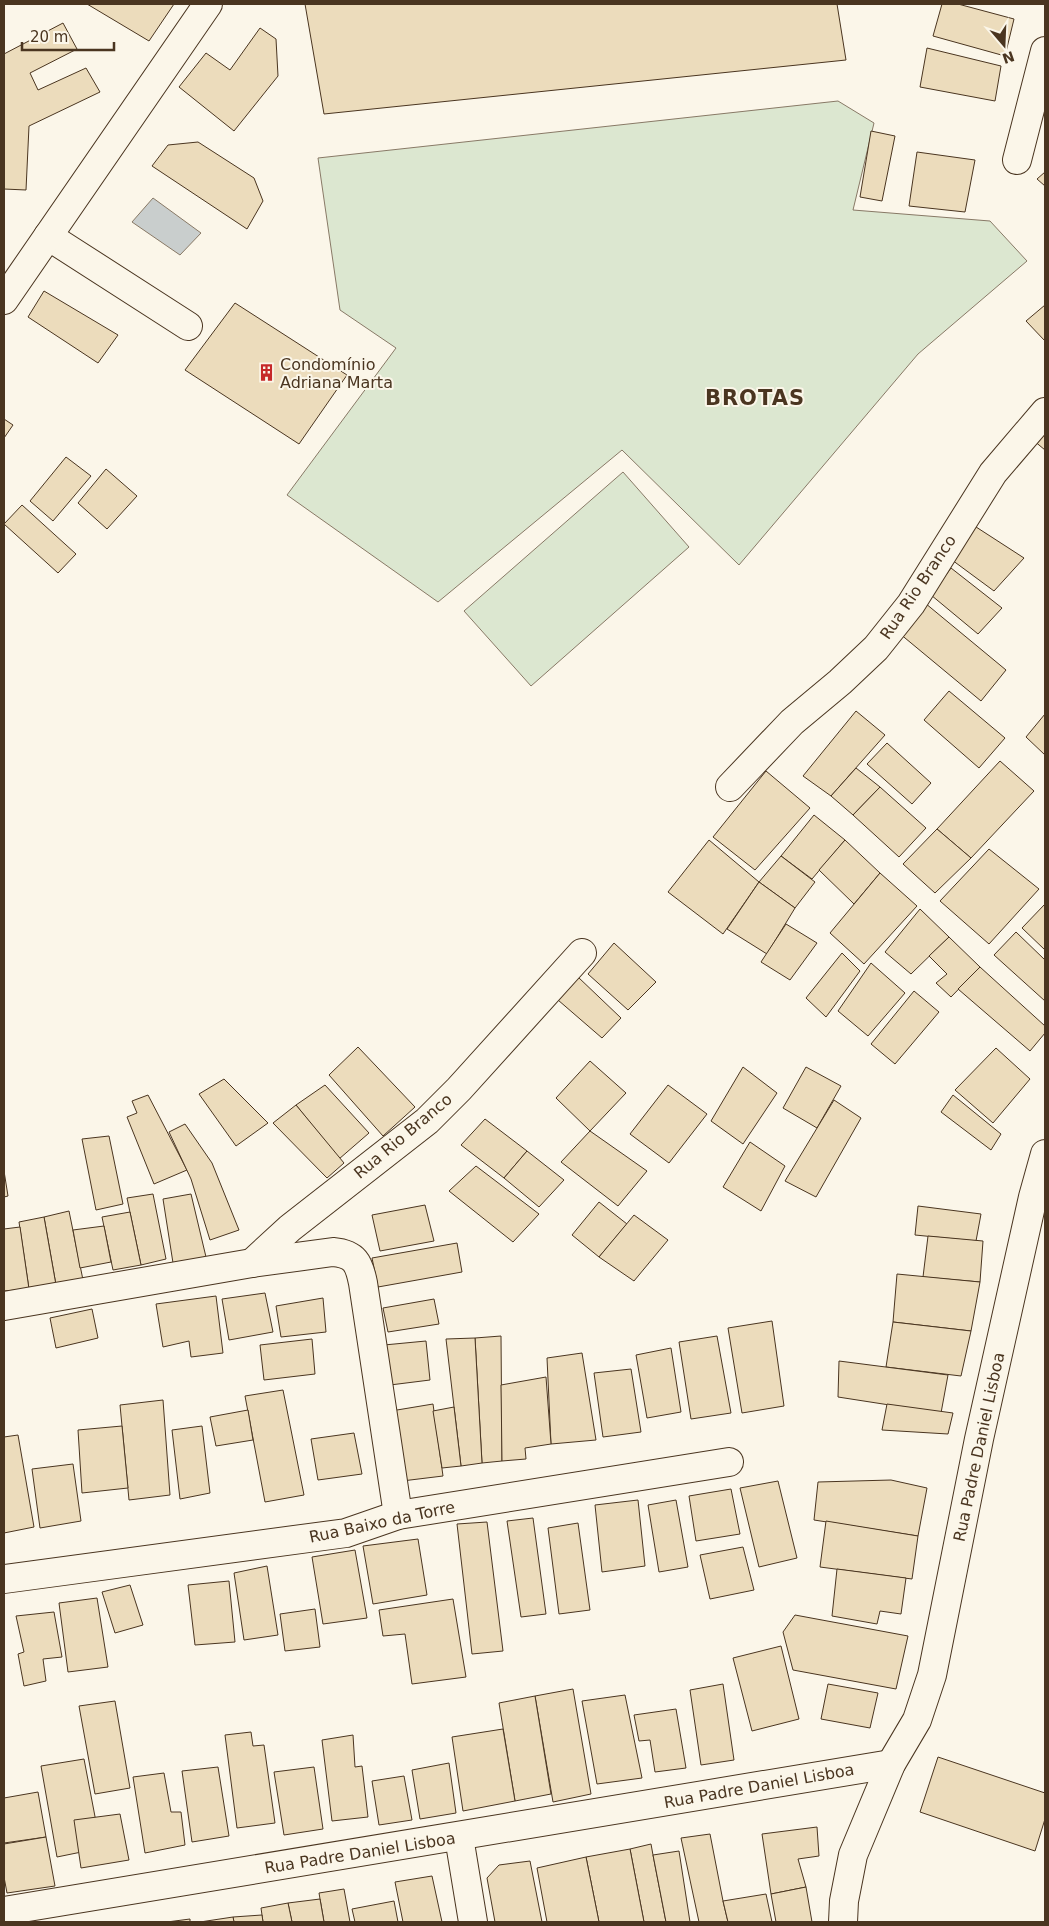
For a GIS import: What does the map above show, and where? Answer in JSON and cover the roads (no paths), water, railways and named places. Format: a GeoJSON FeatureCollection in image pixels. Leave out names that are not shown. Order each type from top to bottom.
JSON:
{"type":"FeatureCollection","features":[{"type":"Feature","properties":{"kind":"street"},"geometry":{"type":"LineString","coordinates":[[4,300],[208,4]]}},
{"type":"Feature","properties":{"kind":"street"},"geometry":{"type":"LineString","coordinates":[[1017,160],[1045,51]]}},
{"type":"Feature","properties":{"kind":"street"},"geometry":{"type":"LineString","coordinates":[[48,236],[188,326]]}},
{"type":"Feature","properties":{"kind":"street","name":"Rua Rio Branco"},"geometry":{"type":"LineString","coordinates":[[730,787],[792,722],[840,682],[876,648],[911,604],[993,473],[1045,412]]}},
{"type":"Feature","properties":{"kind":"street","name":"Rua Rio Branco"},"geometry":{"type":"LineString","coordinates":[[252,1263],[290,1228],[427,1121],[459,1089],[582,953]]}},
{"type":"Feature","properties":{"kind":"street","name":"Rua Padre Daniel Lisboa"},"geometry":{"type":"LineString","coordinates":[[4,1911],[891,1764],[917,1720],[932,1675],[979,1440],[1033,1197],[1045,1154]]}},
{"type":"Feature","properties":{"kind":"street"},"geometry":{"type":"LineString","coordinates":[[4,1306],[252,1263],[334,1252],[347,1254],[356,1261],[363,1283],[398,1515]]}},
{"type":"Feature","properties":{"kind":"street","name":"Rua Baixo da Torre"},"geometry":{"type":"LineString","coordinates":[[4,1579],[346,1533],[398,1515],[728,1462]]}},
{"type":"Feature","properties":{"kind":"street"},"geometry":{"type":"LineString","coordinates":[[843,1922],[844,1901],[853,1855],[891,1764]]}},
{"type":"Feature","properties":{"kind":"street"},"geometry":{"type":"LineString","coordinates":[[459,1837],[473,1922]]}},
{"type":"Feature","properties":{"kind":"place","name":"Condomínio Adriana Marta"},"geometry":{"type":"Point","coordinates":[266,373]}},
{"type":"Feature","properties":{"kind":"district","name":"BROTAS"},"geometry":{"type":"Point","coordinates":[755,398]}}]}
